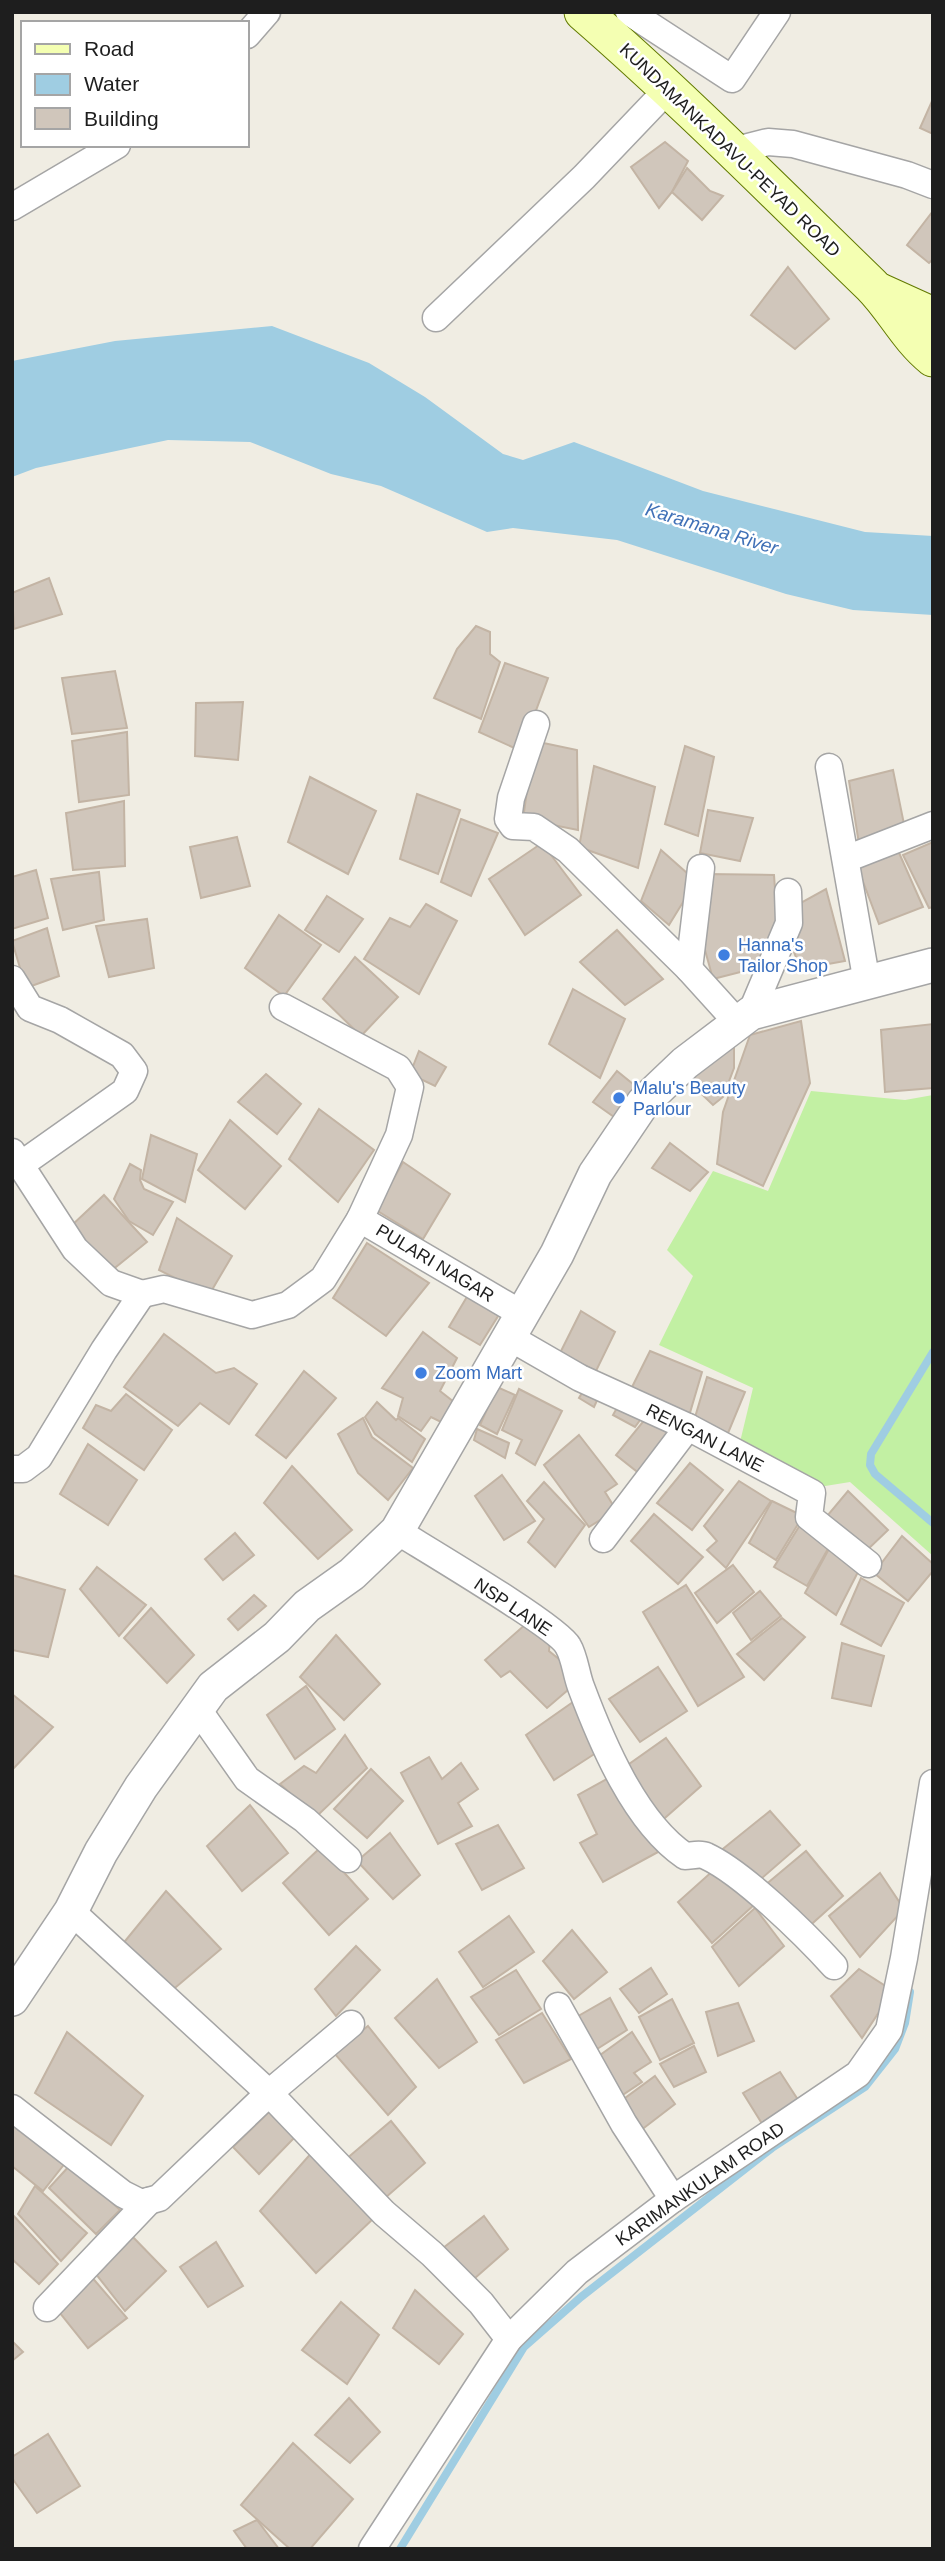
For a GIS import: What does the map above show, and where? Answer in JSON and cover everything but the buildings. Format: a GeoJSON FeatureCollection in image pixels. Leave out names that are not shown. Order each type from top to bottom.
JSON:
{"type":"FeatureCollection","features":[{"type":"Feature","properties":{"kind":"main road","name":"KUNDAMANKADAVU-PEYAD ROAD"},"geometry":{"type":"LineString","coordinates":[[583,12],[669,88],[876,290],[914,343],[933,358]]}},
{"type":"Feature","properties":{"kind":"main road","name":"KUNDAMANKADAVU-PEYAD ROAD"},"geometry":{"type":"LineString","coordinates":[[876,290],[933,316]]}},
{"type":"Feature","properties":{"kind":"street"},"geometry":{"type":"LineString","coordinates":[[248,34],[267,12]]}},
{"type":"Feature","properties":{"kind":"street"},"geometry":{"type":"LineString","coordinates":[[628,12],[732,79],[777,12]]}},
{"type":"Feature","properties":{"kind":"street"},"geometry":{"type":"LineString","coordinates":[[436,318],[584,177],[669,88]]}},
{"type":"Feature","properties":{"kind":"street"},"geometry":{"type":"LineString","coordinates":[[732,150],[768,142],[793,144],[907,175],[933,185]]}},
{"type":"Feature","properties":{"kind":"street"},"geometry":{"type":"LineString","coordinates":[[12,207],[114,147]]}},
{"type":"Feature","properties":{"kind":"street"},"geometry":{"type":"LineString","coordinates":[[537,724],[511,798],[508,819],[513,826],[534,827],[568,850],[689,969],[744,1018]]}},
{"type":"Feature","properties":{"kind":"street"},"geometry":{"type":"LineString","coordinates":[[829,767],[867,983]]}},
{"type":"Feature","properties":{"kind":"street"},"geometry":{"type":"LineString","coordinates":[[846,859],[933,825]]}},
{"type":"Feature","properties":{"kind":"street"},"geometry":{"type":"LineString","coordinates":[[689,969],[701,868]]}},
{"type":"Feature","properties":{"kind":"street"},"geometry":{"type":"LineString","coordinates":[[744,1018],[789,923],[788,892]]}},
{"type":"Feature","properties":{"kind":"street"},"geometry":{"type":"LineString","coordinates":[[12,1999],[71,1911],[101,1852],[213,1687],[277,1637],[307,1606],[352,1574],[397,1531],[557,1254],[595,1174],[643,1103],[685,1063],[744,1018],[933,965]]}},
{"type":"Feature","properties":{"kind":"street"},"geometry":{"type":"LineString","coordinates":[[12,979],[30,1008],[60,1020],[122,1055],[134,1071],[125,1091],[15,1159],[75,1249],[111,1283],[142,1294],[104,1350],[39,1457],[23,1469],[12,1469]]}},
{"type":"Feature","properties":{"kind":"street"},"geometry":{"type":"LineString","coordinates":[[283,1007],[398,1068],[410,1087],[399,1135],[360,1219]]}},
{"type":"Feature","properties":{"kind":"street","name":"PULARI NAGAR"},"geometry":{"type":"LineString","coordinates":[[142,1294],[164,1289],[252,1315],[288,1305],[323,1279],[360,1219],[516,1325]]}},
{"type":"Feature","properties":{"kind":"street","name":"RENGAN LANE"},"geometry":{"type":"LineString","coordinates":[[516,1325],[580,1378],[688,1427],[812,1493],[809,1517],[868,1564]]}},
{"type":"Feature","properties":{"kind":"street"},"geometry":{"type":"LineString","coordinates":[[603,1539],[688,1427]]}},
{"type":"Feature","properties":{"kind":"street","name":"NSP LANE"},"geometry":{"type":"LineString","coordinates":[[397,1531],[568,1644],[581,1687],[609,1751],[629,1792],[665,1843],[685,1856],[703,1854],[721,1865],[772,1906],[834,1966]]}},
{"type":"Feature","properties":{"kind":"street"},"geometry":{"type":"LineString","coordinates":[[197,1707],[247,1779],[305,1820],[348,1859]]}},
{"type":"Feature","properties":{"kind":"street","name":"KARIMANKULAM ROAD"},"geometry":{"type":"LineString","coordinates":[[372,2549],[509,2339],[577,2272],[673,2199],[858,2074],[889,2030],[904,1958],[933,1783]]}},
{"type":"Feature","properties":{"kind":"street"},"geometry":{"type":"LineString","coordinates":[[71,1911],[269,2093],[384,2213],[432,2254],[481,2304],[509,2339]]}},
{"type":"Feature","properties":{"kind":"street"},"geometry":{"type":"LineString","coordinates":[[558,2006],[624,2124],[673,2199]]}},
{"type":"Feature","properties":{"kind":"street"},"geometry":{"type":"LineString","coordinates":[[12,2108],[123,2194],[141,2203],[159,2198],[269,2093],[351,2024]]}},
{"type":"Feature","properties":{"kind":"street"},"geometry":{"type":"LineString","coordinates":[[47,2308],[149,2201]]}},
{"type":"Feature","properties":{"kind":"green space"},"geometry":{"type":"Polygon","coordinates":[[[811,1091],[905,1100],[933,1095],[933,1556],[850,1482],[819,1487],[740,1442],[753,1388],[659,1345],[693,1276],[667,1250],[713,1171],[768,1191],[811,1091]]]}},
{"type":"Feature","properties":{"kind":"water","name":"Karamana River"},"geometry":{"type":"Polygon","coordinates":[[[272,326],[369,363],[425,397],[503,454],[523,460],[574,442],[703,491],[865,532],[933,536],[933,615],[853,610],[786,594],[617,540],[513,528],[487,532],[381,486],[331,474],[250,442],[168,440],[36,468],[12,477],[12,361],[115,341],[272,326]]]}},
{"type":"Feature","properties":{"kind":"waterway"},"geometry":{"type":"LineString","coordinates":[[933,1352],[871,1454],[870,1465],[875,1474],[933,1523]]}},
{"type":"Feature","properties":{"kind":"waterway"},"geometry":{"type":"LineString","coordinates":[[400,2549],[524,2347],[581,2297],[772,2148],[865,2087],[895,2049],[905,2023],[910,1992]]}},
{"type":"Feature","properties":{"kind":"place","name":"Hanna's Tailor Shop"},"geometry":{"type":"Point","coordinates":[724,955]}},
{"type":"Feature","properties":{"kind":"place","name":"Malu's Beauty Parlour"},"geometry":{"type":"Point","coordinates":[619,1098]}},
{"type":"Feature","properties":{"kind":"place","name":"Zoom Mart"},"geometry":{"type":"Point","coordinates":[421,1373]}}]}
